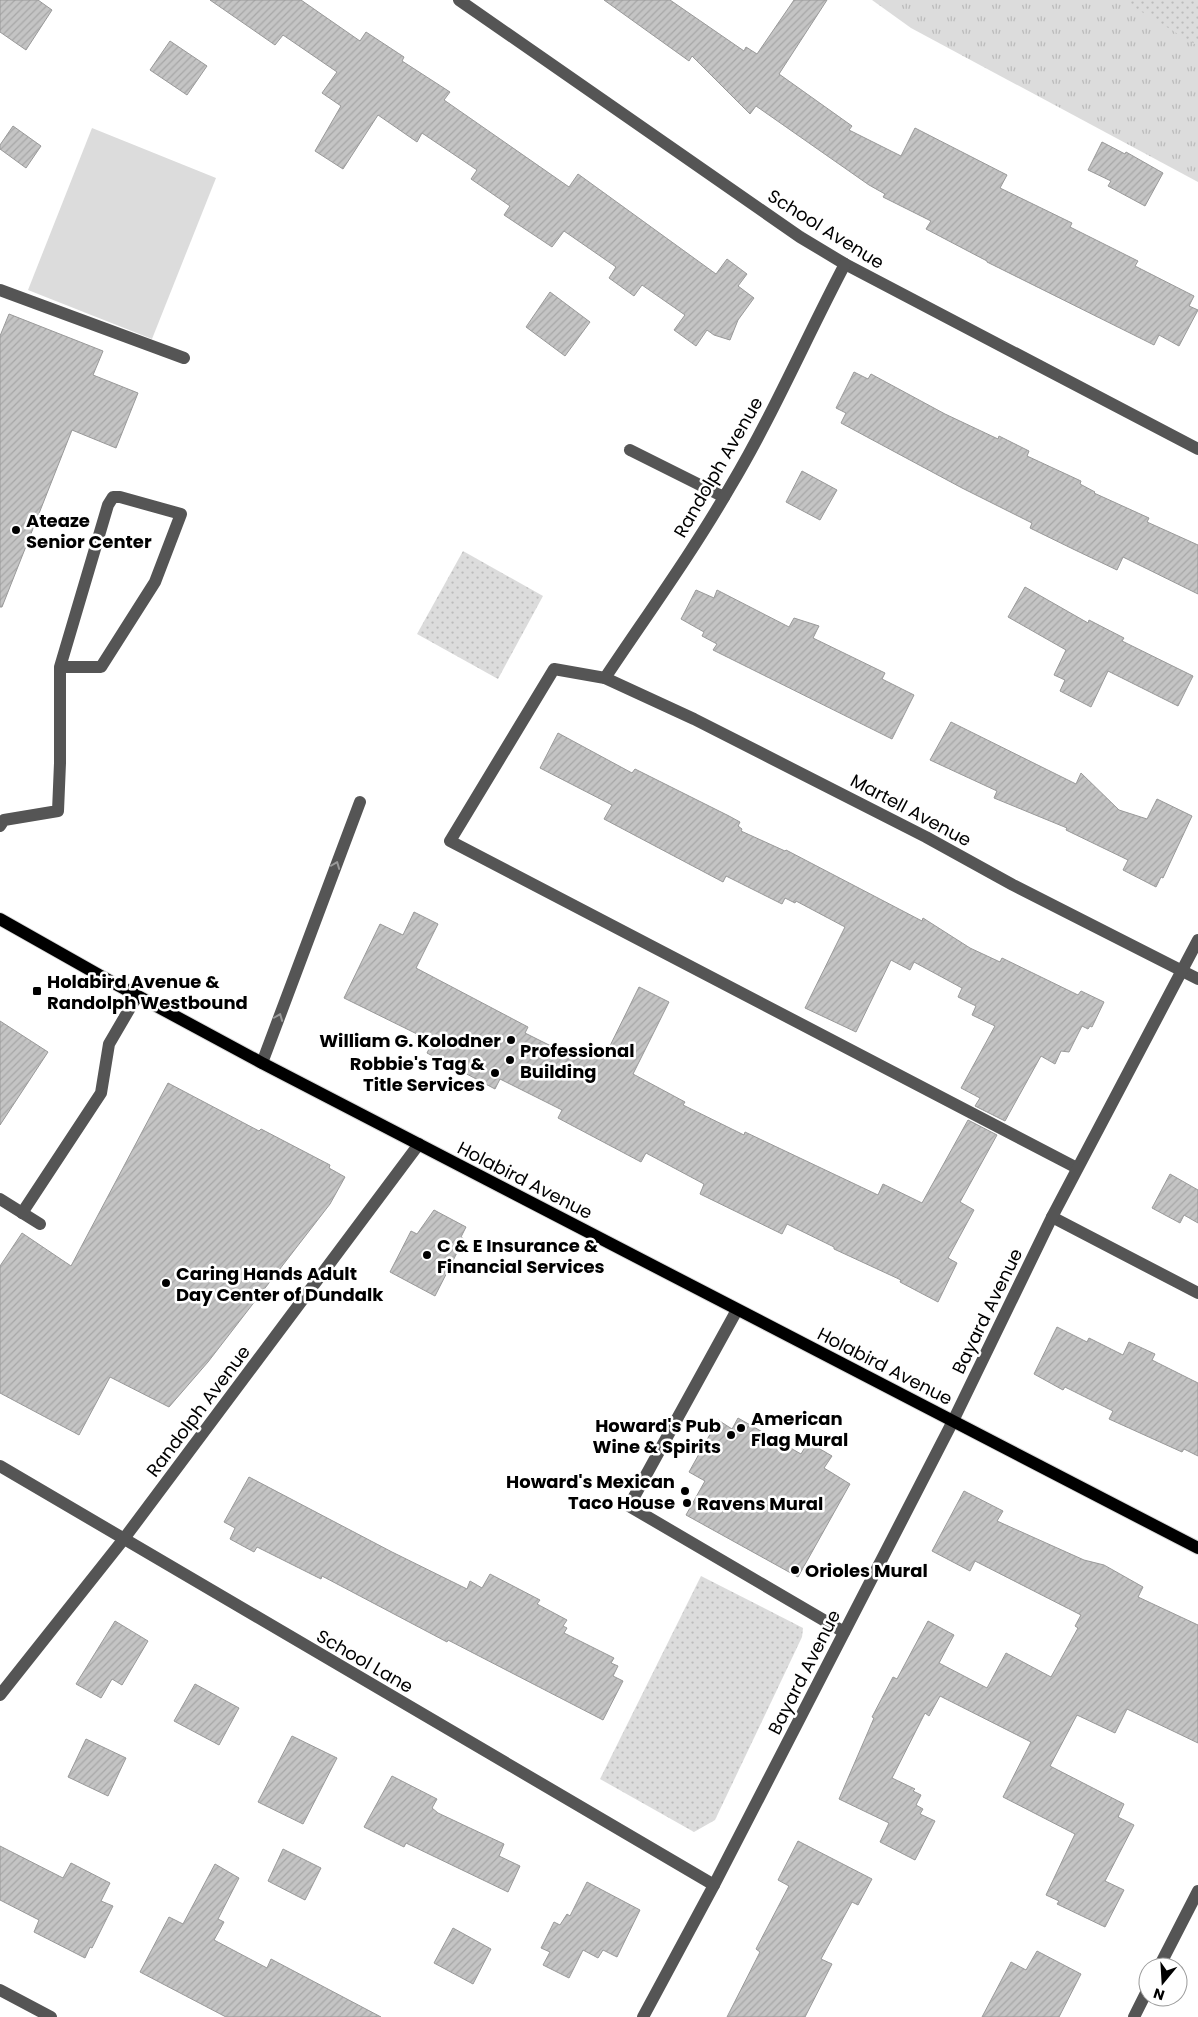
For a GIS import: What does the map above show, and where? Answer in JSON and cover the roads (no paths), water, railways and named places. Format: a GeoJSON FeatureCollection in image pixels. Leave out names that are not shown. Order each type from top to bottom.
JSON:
{"type":"FeatureCollection","features":[{"type":"Feature","properties":{"kind":"main road","name":"Holabird Avenue"},"geometry":{"type":"LineString","coordinates":[[0,919],[136,996],[262,1063],[1198,1548]]}},
{"type":"Feature","properties":{"kind":"street","name":"School Avenue"},"geometry":{"type":"LineString","coordinates":[[459,0],[800,237],[845,264],[1198,449]]}},
{"type":"Feature","properties":{"kind":"street","name":"Randolph Avenue"},"geometry":{"type":"LineString","coordinates":[[605,678],[702,534],[724,497],[760,434],[845,264]]}},
{"type":"Feature","properties":{"kind":"street"},"geometry":{"type":"LineString","coordinates":[[0,290],[184,358]]}},
{"type":"Feature","properties":{"kind":"street"},"geometry":{"type":"LineString","coordinates":[[630,450],[724,497]]}},
{"type":"Feature","properties":{"kind":"street"},"geometry":{"type":"LineString","coordinates":[[1,819],[58,811],[60,667],[108,505],[113,497],[120,497],[181,514],[155,582],[101,667],[60,667]]}},
{"type":"Feature","properties":{"kind":"street","name":"Martell Avenue"},"geometry":{"type":"LineString","coordinates":[[1077,1168],[450,841],[554,668],[605,678],[694,719],[926,837],[1013,886],[1198,978]]}},
{"type":"Feature","properties":{"kind":"street"},"geometry":{"type":"LineString","coordinates":[[262,1063],[360,802]]}},
{"type":"Feature","properties":{"kind":"street","name":"Bayard Avenue"},"geometry":{"type":"LineString","coordinates":[[643,2017],[714,1886],[954,1421],[1052,1217],[1198,940]]}},
{"type":"Feature","properties":{"kind":"street"},"geometry":{"type":"LineString","coordinates":[[22,1213],[101,1093],[109,1044],[136,996]]}},
{"type":"Feature","properties":{"kind":"street","name":"Randolph Avenue"},"geometry":{"type":"LineString","coordinates":[[0,1695],[123,1540],[419,1144]]}},
{"type":"Feature","properties":{"kind":"street"},"geometry":{"type":"LineString","coordinates":[[0,1199],[40,1224]]}},
{"type":"Feature","properties":{"kind":"street"},"geometry":{"type":"LineString","coordinates":[[1052,1217],[1198,1293]]}},
{"type":"Feature","properties":{"kind":"street"},"geometry":{"type":"LineString","coordinates":[[737,1310],[629,1506],[844,1632]]}},
{"type":"Feature","properties":{"kind":"street","name":"School Lane"},"geometry":{"type":"LineString","coordinates":[[0,1466],[714,1886]]}},
{"type":"Feature","properties":{"kind":"street"},"geometry":{"type":"LineString","coordinates":[[1164,1957],[1198,1891]]}},
{"type":"Feature","properties":{"kind":"street"},"geometry":{"type":"LineString","coordinates":[[0,1990],[51,2017]]}},
{"type":"Feature","properties":{"kind":"place","name":"Ateaze Senior Center"},"geometry":{"type":"Point","coordinates":[16,530]}},
{"type":"Feature","properties":{"kind":"place","name":"Holabird Avenue & Randolph Westbound"},"geometry":{"type":"Point","coordinates":[37,991]}},
{"type":"Feature","properties":{"kind":"place","name":"William G. Kolodner"},"geometry":{"type":"Point","coordinates":[511,1040]}},
{"type":"Feature","properties":{"kind":"place","name":"Professional Building"},"geometry":{"type":"Point","coordinates":[510,1060]}},
{"type":"Feature","properties":{"kind":"place","name":"Robbie's Tag & Title Services"},"geometry":{"type":"Point","coordinates":[495,1073]}},
{"type":"Feature","properties":{"kind":"place","name":"C & E Insurance & Financial Services"},"geometry":{"type":"Point","coordinates":[427,1255]}},
{"type":"Feature","properties":{"kind":"place","name":"Caring Hands Adult Day Center of Dundalk"},"geometry":{"type":"Point","coordinates":[166,1283]}},
{"type":"Feature","properties":{"kind":"place","name":"American Flag Mural"},"geometry":{"type":"Point","coordinates":[741,1428]}},
{"type":"Feature","properties":{"kind":"place","name":"Howard's Pub Wine & Spirits"},"geometry":{"type":"Point","coordinates":[731,1435]}},
{"type":"Feature","properties":{"kind":"place","name":"Howard's Mexican Taco House"},"geometry":{"type":"Point","coordinates":[685,1491]}},
{"type":"Feature","properties":{"kind":"place","name":"Ravens Mural"},"geometry":{"type":"Point","coordinates":[687,1503]}},
{"type":"Feature","properties":{"kind":"place","name":"Orioles Mural"},"geometry":{"type":"Point","coordinates":[795,1570]}}]}
